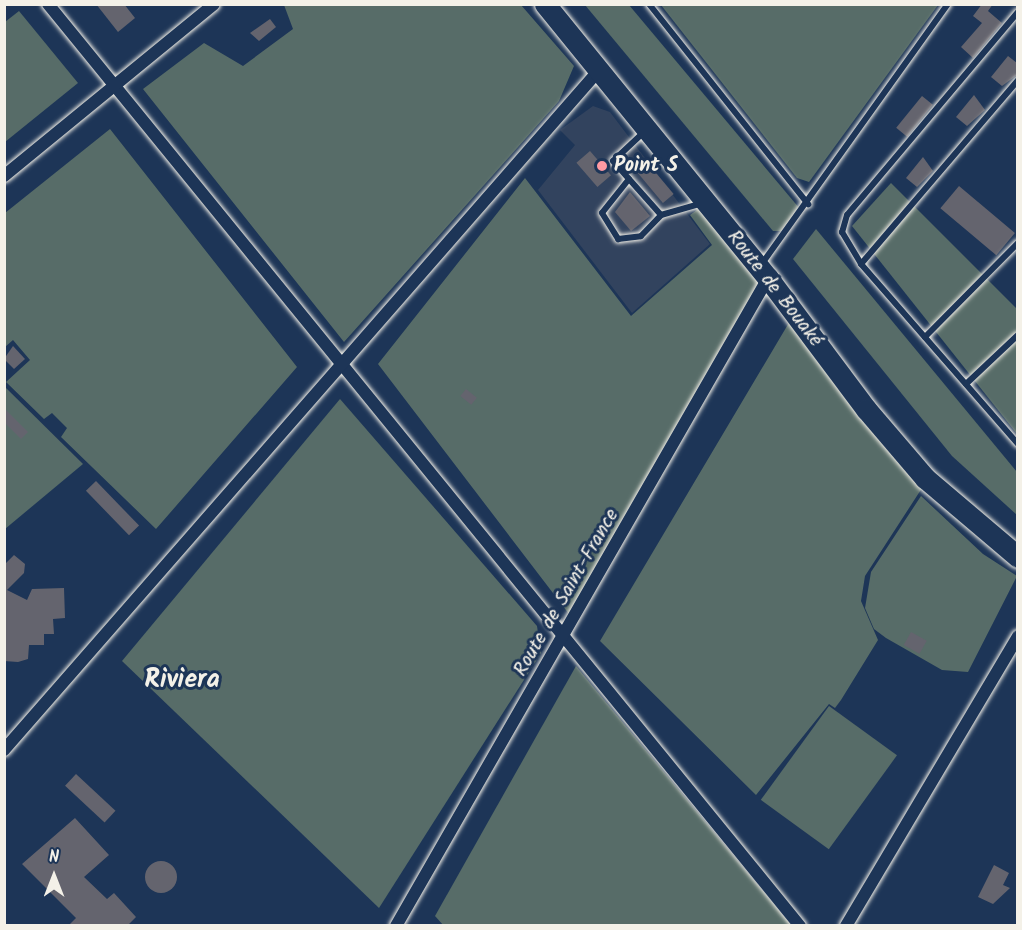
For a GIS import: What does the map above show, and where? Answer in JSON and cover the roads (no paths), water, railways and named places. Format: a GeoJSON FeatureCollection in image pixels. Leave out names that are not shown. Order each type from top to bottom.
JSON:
{"type":"FeatureCollection","features":[{"type":"Feature","properties":{"kind":"highway","name":"Route de Bouaké"},"geometry":{"type":"LineString","coordinates":[[545,4],[599,70],[644,131],[763,272],[925,478],[1017,557]]}},
{"type":"Feature","properties":{"kind":"street"},"geometry":{"type":"LineString","coordinates":[[48,4],[113,87],[800,926]]}},
{"type":"Feature","properties":{"kind":"street"},"geometry":{"type":"LineString","coordinates":[[4,176],[214,4]]}},
{"type":"Feature","properties":{"kind":"street"},"geometry":{"type":"LineString","coordinates":[[4,750],[599,70]]}},
{"type":"Feature","properties":{"kind":"street","name":"Route de Saint-France"},"geometry":{"type":"LineString","coordinates":[[396,926],[564,639],[763,272]]}},
{"type":"Feature","properties":{"kind":"street"},"geometry":{"type":"LineString","coordinates":[[846,926],[1017,636]]}},
{"type":"Feature","properties":{"kind":"lane"},"geometry":{"type":"LineString","coordinates":[[649,4],[808,204]]}},
{"type":"Feature","properties":{"kind":"lane"},"geometry":{"type":"LineString","coordinates":[[763,272],[948,4]]}},
{"type":"Feature","properties":{"kind":"lane"},"geometry":{"type":"LineString","coordinates":[[1017,12],[842,223],[844,241],[861,264],[1017,444]]}},
{"type":"Feature","properties":{"kind":"lane"},"geometry":{"type":"LineString","coordinates":[[861,264],[1017,80]]}},
{"type":"Feature","properties":{"kind":"lane"},"geometry":{"type":"LineString","coordinates":[[644,131],[613,161],[661,215]]}},
{"type":"Feature","properties":{"kind":"lane"},"geometry":{"type":"LineString","coordinates":[[629,179],[602,213],[618,239],[641,236],[661,215],[704,202]]}},
{"type":"Feature","properties":{"kind":"lane"},"geometry":{"type":"LineString","coordinates":[[926,338],[1017,243]]}},
{"type":"Feature","properties":{"kind":"lane"},"geometry":{"type":"LineString","coordinates":[[966,384],[1017,335]]}},
{"type":"Feature","properties":{"kind":"place","name":"Point S"},"geometry":{"type":"Point","coordinates":[602,166]}},
{"type":"Feature","properties":{"kind":"district","name":"Riviera"},"geometry":{"type":"Point","coordinates":[182,681]}}]}
